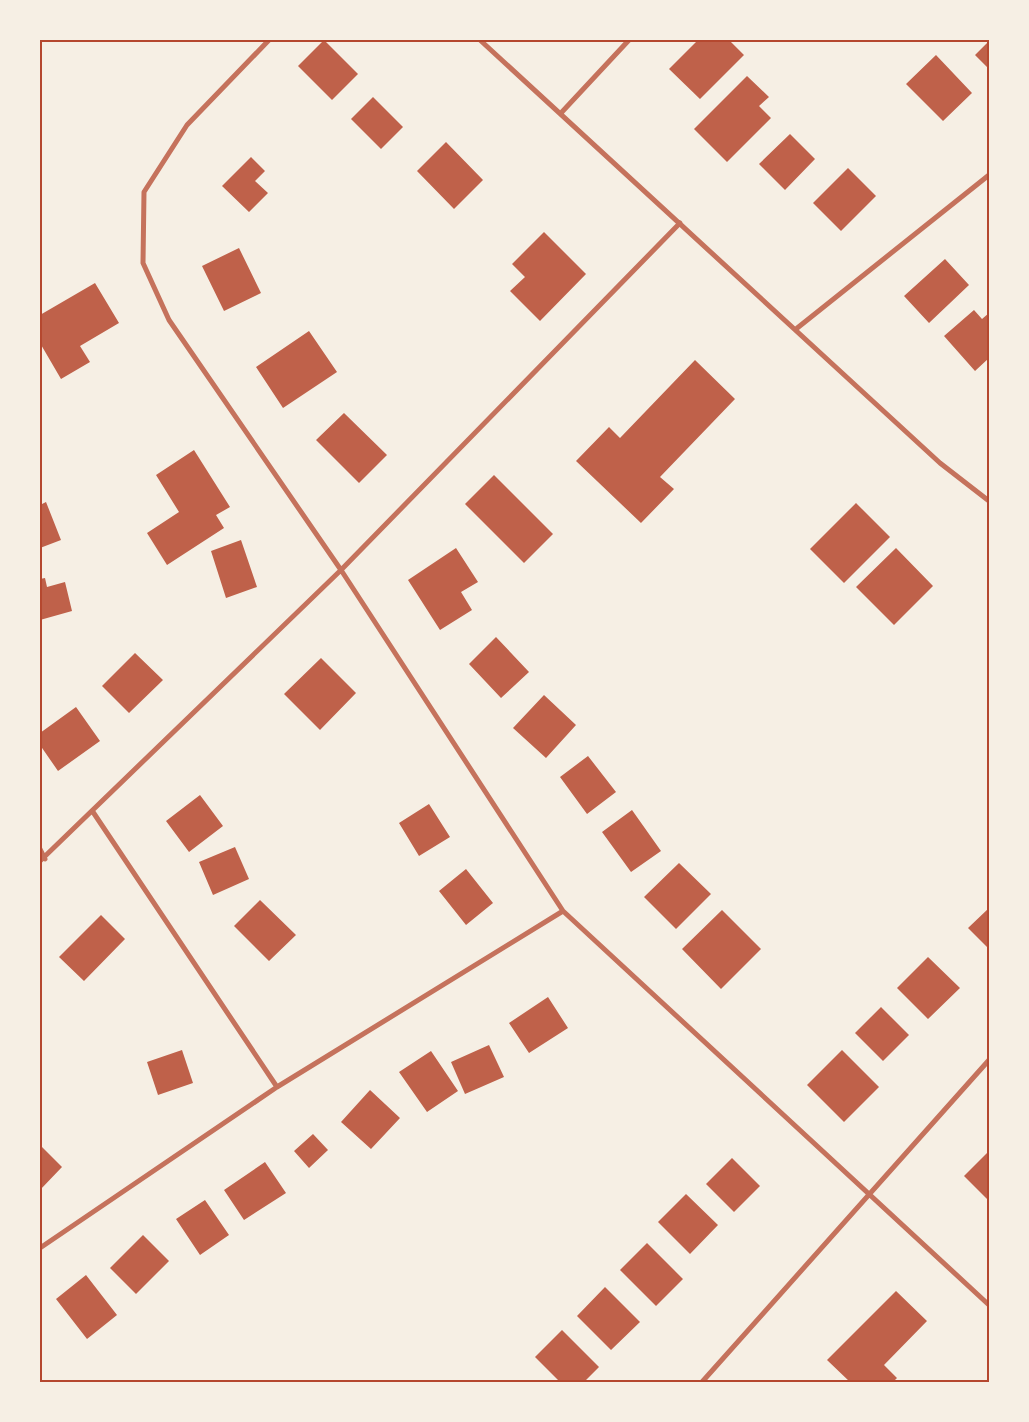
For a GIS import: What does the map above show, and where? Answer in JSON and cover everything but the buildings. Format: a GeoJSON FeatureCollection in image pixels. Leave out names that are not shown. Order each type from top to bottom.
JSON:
{"type":"FeatureCollection","features":[{"type":"Feature","properties":{"kind":"street"},"geometry":{"type":"LineString","coordinates":[[269,40],[187,125],[144,192],[143,263],[169,320],[341,570],[563,910],[989,1305]]}},
{"type":"Feature","properties":{"kind":"street"},"geometry":{"type":"LineString","coordinates":[[480,40],[562,113],[940,463],[989,501]]}},
{"type":"Feature","properties":{"kind":"street"},"geometry":{"type":"LineString","coordinates":[[562,113],[629,40]]}},
{"type":"Feature","properties":{"kind":"street"},"geometry":{"type":"LineString","coordinates":[[796,329],[989,175]]}},
{"type":"Feature","properties":{"kind":"street"},"geometry":{"type":"LineString","coordinates":[[42,860],[341,570],[680,223]]}},
{"type":"Feature","properties":{"kind":"street"},"geometry":{"type":"LineString","coordinates":[[93,812],[277,1087]]}},
{"type":"Feature","properties":{"kind":"street"},"geometry":{"type":"LineString","coordinates":[[40,849],[42,860]]}},
{"type":"Feature","properties":{"kind":"street"},"geometry":{"type":"LineString","coordinates":[[40,1248],[277,1087],[563,910]]}},
{"type":"Feature","properties":{"kind":"street"},"geometry":{"type":"LineString","coordinates":[[702,1382],[989,1060]]}}]}
